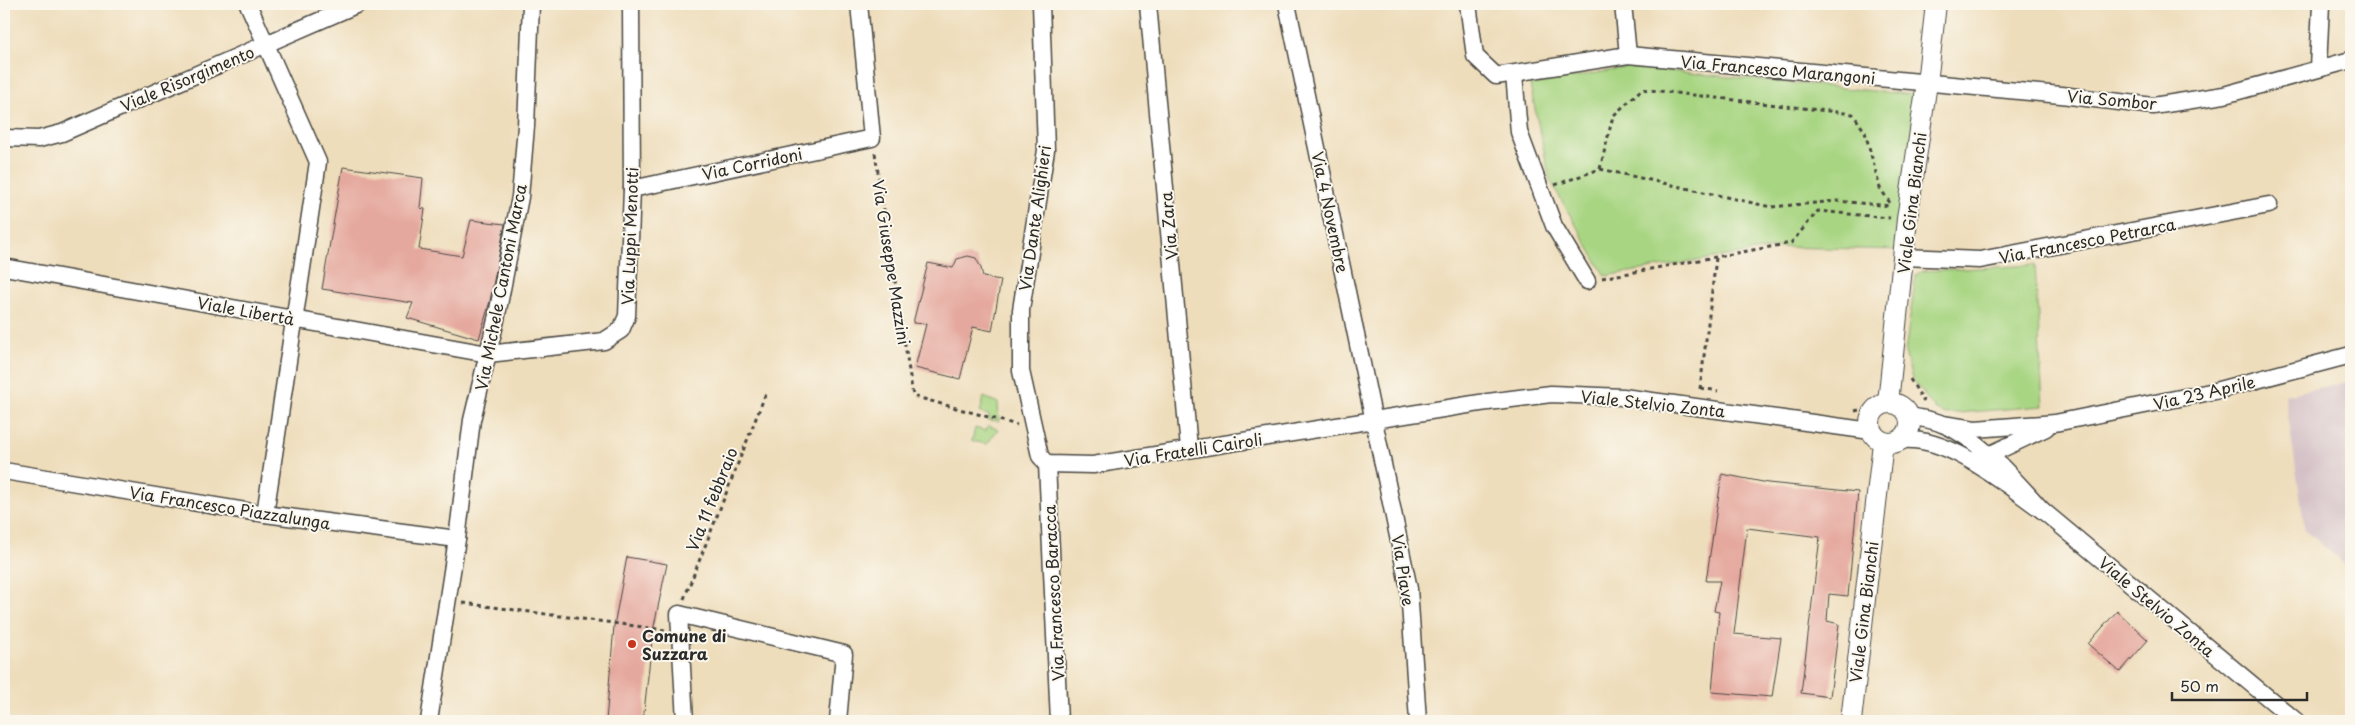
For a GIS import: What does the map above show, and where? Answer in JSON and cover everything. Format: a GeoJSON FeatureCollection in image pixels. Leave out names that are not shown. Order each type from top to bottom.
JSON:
{"type":"FeatureCollection","features":[{"type":"Feature","properties":{"kind":"street"},"geometry":{"type":"LineString","coordinates":[[248,4],[318,162],[265,514]]}},
{"type":"Feature","properties":{"kind":"street","name":"Viale Risorgimento"},"geometry":{"type":"LineString","coordinates":[[7,137],[38,139],[56,135],[358,4]]}},
{"type":"Feature","properties":{"kind":"street","name":"Via Michele Cantoni Marca"},"geometry":{"type":"LineString","coordinates":[[429,721],[457,539],[472,420],[488,354],[520,197],[526,126],[531,4]]}},
{"type":"Feature","properties":{"kind":"street","name":"Via Luppi Menotti"},"geometry":{"type":"LineString","coordinates":[[488,354],[604,341],[621,330],[627,316],[632,189],[631,4]]}},
{"type":"Feature","properties":{"kind":"street"},"geometry":{"type":"LineString","coordinates":[[859,4],[872,138]]}},
{"type":"Feature","properties":{"kind":"street","name":"Via Dante Alighieri"},"geometry":{"type":"LineString","coordinates":[[1034,430],[1021,371],[1021,310],[1046,150],[1041,4]]}},
{"type":"Feature","properties":{"kind":"street","name":"Via Zara"},"geometry":{"type":"LineString","coordinates":[[1148,4],[1189,448]]}},
{"type":"Feature","properties":{"kind":"street","name":"Via 4 Novembre"},"geometry":{"type":"LineString","coordinates":[[1287,4],[1376,420]]}},
{"type":"Feature","properties":{"kind":"street","name":"Via Francesco Marangoni"},"geometry":{"type":"LineString","coordinates":[[1468,4],[1475,56],[1496,76],[1628,56],[1927,83]]}},
{"type":"Feature","properties":{"kind":"street"},"geometry":{"type":"LineString","coordinates":[[1623,4],[1628,56]]}},
{"type":"Feature","properties":{"kind":"street","name":"Viale Gina Bianchi"},"geometry":{"type":"LineString","coordinates":[[1882,402],[1903,257],[1902,211],[1927,83],[1936,4]]}},
{"type":"Feature","properties":{"kind":"street"},"geometry":{"type":"LineString","coordinates":[[2318,68],[2321,4]]}},
{"type":"Feature","properties":{"kind":"street","name":"Via Sombor"},"geometry":{"type":"LineString","coordinates":[[1927,83],[2153,106],[2224,95],[2351,60]]}},
{"type":"Feature","properties":{"kind":"street"},"geometry":{"type":"LineString","coordinates":[[1514,74],[1519,132],[1554,226],[1587,281]]}},
{"type":"Feature","properties":{"kind":"street","name":"Via Corridoni"},"geometry":{"type":"LineString","coordinates":[[632,189],[872,138]]}},
{"type":"Feature","properties":{"kind":"street","name":"Via Francesco Petrarca"},"geometry":{"type":"LineString","coordinates":[[1903,257],[1988,259],[2269,205]]}},
{"type":"Feature","properties":{"kind":"street","name":"Viale Libertà"},"geometry":{"type":"LineString","coordinates":[[4,267],[488,354]]}},
{"type":"Feature","properties":{"kind":"street","name":"Via 23 Aprile"},"geometry":{"type":"LineString","coordinates":[[2055,423],[2215,391],[2351,355]]}},
{"type":"Feature","properties":{"kind":"street","name":"Viale Stelvio Zonta"},"geometry":{"type":"LineString","coordinates":[[1376,420],[1480,403],[1551,394],[1623,397],[1885,438],[1915,439],[1946,449],[1981,467],[2042,510],[2296,721]]}},
{"type":"Feature","properties":{"kind":"street"},"geometry":{"type":"LineString","coordinates":[[1882,402],[1901,406],[1909,416],[1910,429],[1885,438],[1870,425],[1873,412],[1882,402]]}},
{"type":"Feature","properties":{"kind":"street","name":"Viale Stelvio Zonta"},"geometry":{"type":"LineString","coordinates":[[1909,416],[1942,424],[1961,433],[1989,455],[2042,510]]}},
{"type":"Feature","properties":{"kind":"street","name":"Via Fratelli Cairoli"},"geometry":{"type":"LineString","coordinates":[[1047,464],[1093,466],[1189,448],[1376,420]]}},
{"type":"Feature","properties":{"kind":"street","name":"Via Piave"},"geometry":{"type":"LineString","coordinates":[[1376,420],[1409,589],[1418,721]]}},
{"type":"Feature","properties":{"kind":"street"},"geometry":{"type":"LineString","coordinates":[[1942,424],[1975,429],[2055,423]]}},
{"type":"Feature","properties":{"kind":"street"},"geometry":{"type":"LineString","coordinates":[[1946,449],[1972,450],[1981,456],[1989,455],[2055,423]]}},
{"type":"Feature","properties":{"kind":"street"},"geometry":{"type":"LineString","coordinates":[[1034,430],[1040,456],[1047,464]]}},
{"type":"Feature","properties":{"kind":"street","name":"Viale Gina Bianchi"},"geometry":{"type":"LineString","coordinates":[[1850,721],[1885,438]]}},
{"type":"Feature","properties":{"kind":"street","name":"Via Francesco Baracca"},"geometry":{"type":"LineString","coordinates":[[1047,464],[1059,721]]}},
{"type":"Feature","properties":{"kind":"street","name":"Via Francesco Piazzalunga"},"geometry":{"type":"LineString","coordinates":[[4,471],[265,514],[457,539]]}},
{"type":"Feature","properties":{"kind":"street"},"geometry":{"type":"LineString","coordinates":[[685,721],[679,614],[844,654],[838,721]]}},
{"type":"Feature","properties":{"kind":"path"},"geometry":{"type":"LineString","coordinates":[[1600,169],[1613,116],[1642,89],[1853,114],[1865,132],[1880,188],[1902,211]]}},
{"type":"Feature","properties":{"kind":"path","name":"Via Giuseppe Mazzini"},"geometry":{"type":"LineString","coordinates":[[872,138],[913,396],[1034,430]]}},
{"type":"Feature","properties":{"kind":"path"},"geometry":{"type":"LineString","coordinates":[[1540,190],[1600,169],[1771,208],[1837,201],[1902,211]]}},
{"type":"Feature","properties":{"kind":"path"},"geometry":{"type":"LineString","coordinates":[[1587,281],[1792,243],[1818,211],[1902,211]]}},
{"type":"Feature","properties":{"kind":"path"},"geometry":{"type":"LineString","coordinates":[[1698,408],[1716,258]]}},
{"type":"Feature","properties":{"kind":"path"},"geometry":{"type":"LineString","coordinates":[[1909,376],[1921,399],[1930,408]]}},
{"type":"Feature","properties":{"kind":"path"},"geometry":{"type":"LineString","coordinates":[[1700,388],[1720,391]]}},
{"type":"Feature","properties":{"kind":"path","name":"Via 11 febbraio"},"geometry":{"type":"LineString","coordinates":[[679,614],[766,393]]}},
{"type":"Feature","properties":{"kind":"path"},"geometry":{"type":"LineString","coordinates":[[1846,410],[1864,409],[1882,402]]}},
{"type":"Feature","properties":{"kind":"path"},"geometry":{"type":"LineString","coordinates":[[448,600],[680,632]]}},
{"type":"Feature","properties":{"kind":"shaded area"},"geometry":{"type":"Polygon","coordinates":[[[2351,381],[2351,570],[2305,530],[2285,395],[2351,381]]]}},
{"type":"Feature","properties":{"kind":"green space"},"geometry":{"type":"Polygon","coordinates":[[[1629,67],[1925,96],[1901,250],[1781,247],[1605,276],[1550,180],[1530,85],[1629,67]]]}},
{"type":"Feature","properties":{"kind":"green space"},"geometry":{"type":"Polygon","coordinates":[[[2035,265],[2043,406],[1946,414],[1936,410],[1912,379],[1905,352],[1916,275],[1922,271],[2035,265]]]}},
{"type":"Feature","properties":{"kind":"green space"},"geometry":{"type":"Polygon","coordinates":[[[984,397],[998,403],[999,421],[989,420],[989,415],[980,413],[984,397]]]}},
{"type":"Feature","properties":{"kind":"green space"},"geometry":{"type":"Polygon","coordinates":[[[988,426],[998,429],[987,444],[972,441],[975,428],[986,431],[988,426]]]}},
{"type":"Feature","properties":{"kind":"building"},"geometry":{"type":"Polygon","coordinates":[[[343,167],[423,178],[420,208],[425,209],[419,249],[462,256],[471,220],[505,224],[490,301],[479,339],[407,318],[413,303],[322,289],[343,167]]]}},
{"type":"Feature","properties":{"kind":"building"},"geometry":{"type":"Polygon","coordinates":[[[968,256],[976,258],[983,277],[1001,280],[992,331],[973,327],[960,379],[915,368],[926,324],[913,323],[928,263],[953,268],[957,259],[968,256]]]}},
{"type":"Feature","properties":{"kind":"building"},"geometry":{"type":"Polygon","coordinates":[[[1722,474],[1768,483],[1858,492],[1848,596],[1829,594],[1827,621],[1839,624],[1830,697],[1801,693],[1820,537],[1747,528],[1734,634],[1781,638],[1772,697],[1712,692],[1719,612],[1714,611],[1720,581],[1706,581],[1722,474]]]}},
{"type":"Feature","properties":{"kind":"building"},"geometry":{"type":"Polygon","coordinates":[[[627,557],[667,564],[653,631],[643,721],[606,721],[614,626],[627,557]]]}},
{"type":"Feature","properties":{"kind":"building"},"geometry":{"type":"Polygon","coordinates":[[[2117,611],[2148,640],[2120,672],[2088,644],[2117,611]]]}},
{"type":"Feature","properties":{"kind":"place","name":"Comune di Suzzara"},"geometry":{"type":"Point","coordinates":[632,644]}}]}
